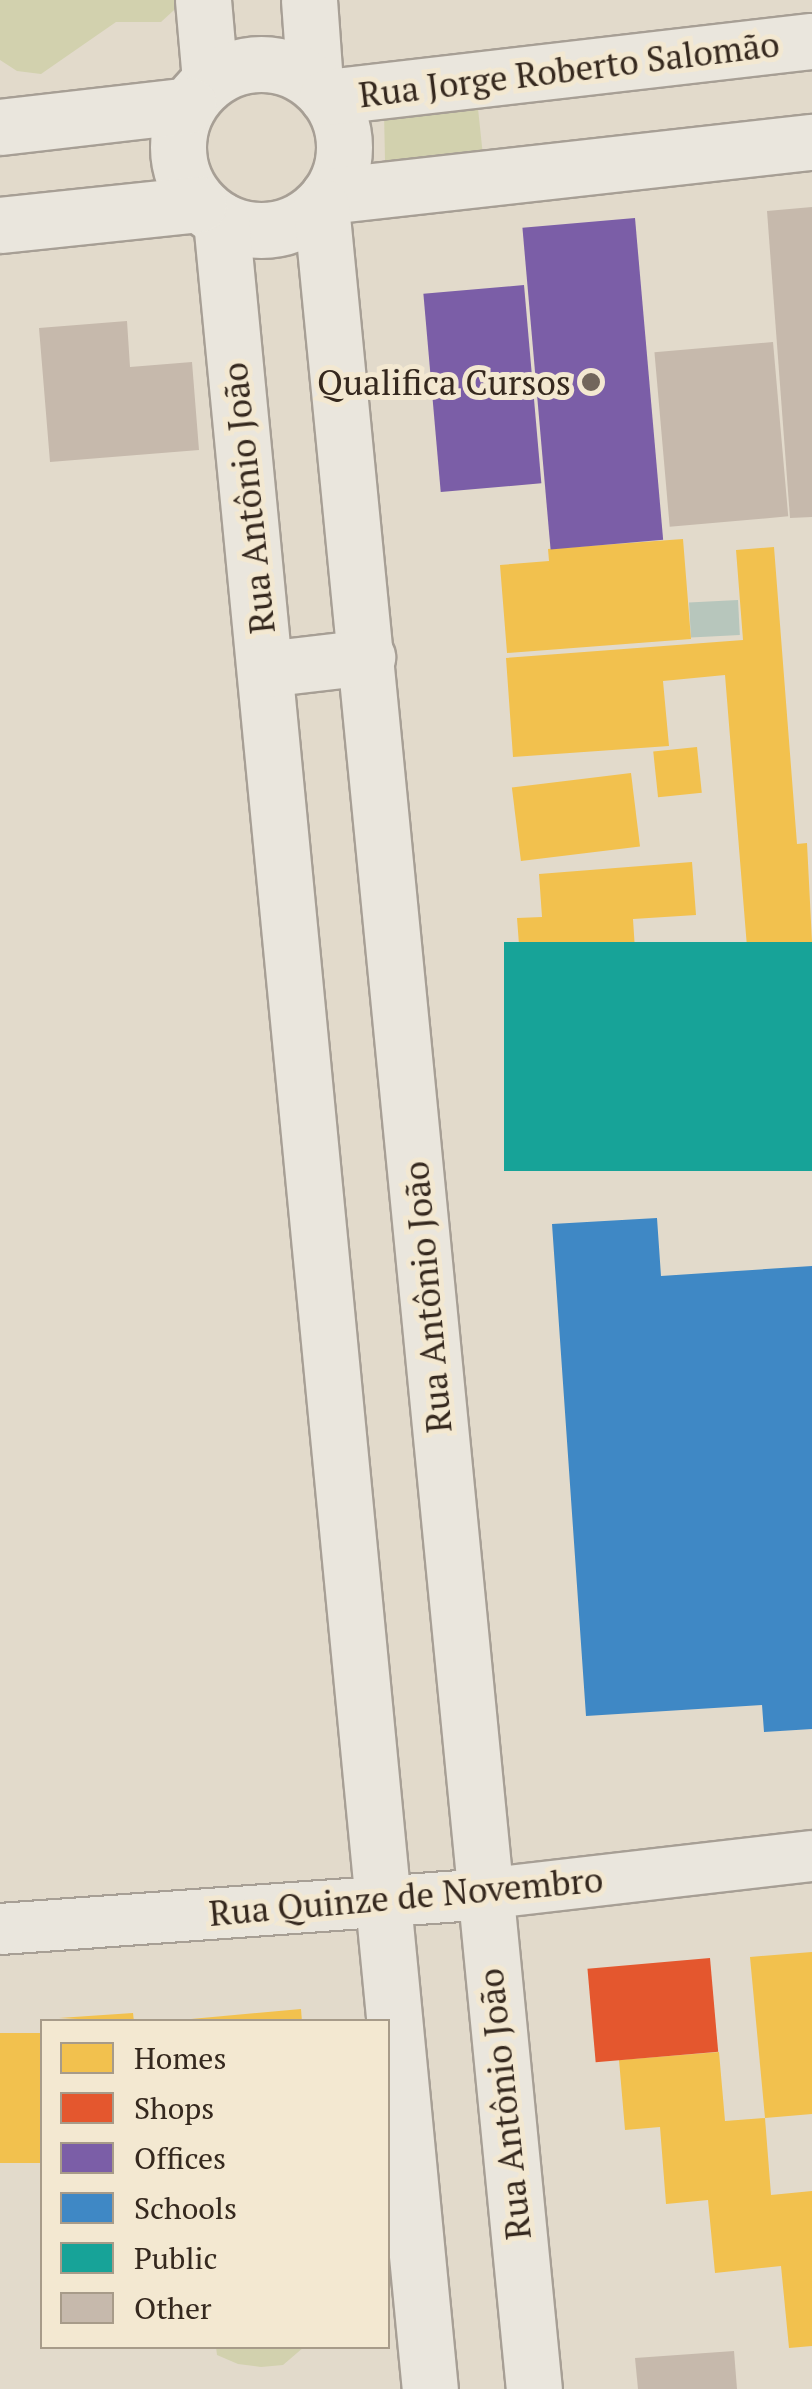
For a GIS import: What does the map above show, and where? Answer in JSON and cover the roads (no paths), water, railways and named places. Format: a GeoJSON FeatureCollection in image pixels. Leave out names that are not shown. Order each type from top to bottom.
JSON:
{"type":"FeatureCollection","features":[{"type":"Feature","properties":{"kind":"main road"},"geometry":{"type":"LineString","coordinates":[[203,0],[200,92],[176,153],[210,212]]}},
{"type":"Feature","properties":{"kind":"main road"},"geometry":{"type":"LineString","coordinates":[[308,0],[321,90],[342,130],[345,157],[324,201]]}},
{"type":"Feature","properties":{"kind":"main road","name":"Rua Jorge Roberto Salomão"},"geometry":{"type":"LineString","coordinates":[[321,90],[812,41]]}},
{"type":"Feature","properties":{"kind":"main road"},"geometry":{"type":"LineString","coordinates":[[0,127],[200,92],[264,63],[321,90]]}},
{"type":"Feature","properties":{"kind":"main road"},"geometry":{"type":"LineString","coordinates":[[0,225],[210,212],[273,230],[324,201],[812,142]]}},
{"type":"Feature","properties":{"kind":"main road","name":"Rua Antônio João"},"geometry":{"type":"LineString","coordinates":[[324,201],[482,1894],[534,2389]]}},
{"type":"Feature","properties":{"kind":"main road","name":"Rua Antônio João"},"geometry":{"type":"LineString","coordinates":[[210,212],[264,668],[430,2389]]}},
{"type":"Feature","properties":{"kind":"main road"},"geometry":{"type":"LineString","coordinates":[[264,668],[367,657]]}},
{"type":"Feature","properties":{"kind":"street","name":"Rua Quinze de Novembro"},"geometry":{"type":"LineString","coordinates":[[0,1929],[381,1898],[482,1894],[812,1856]]}},
{"type":"Feature","properties":{"kind":"place","name":"Qualifica Cursos"},"geometry":{"type":"Point","coordinates":[591,382]}}]}
